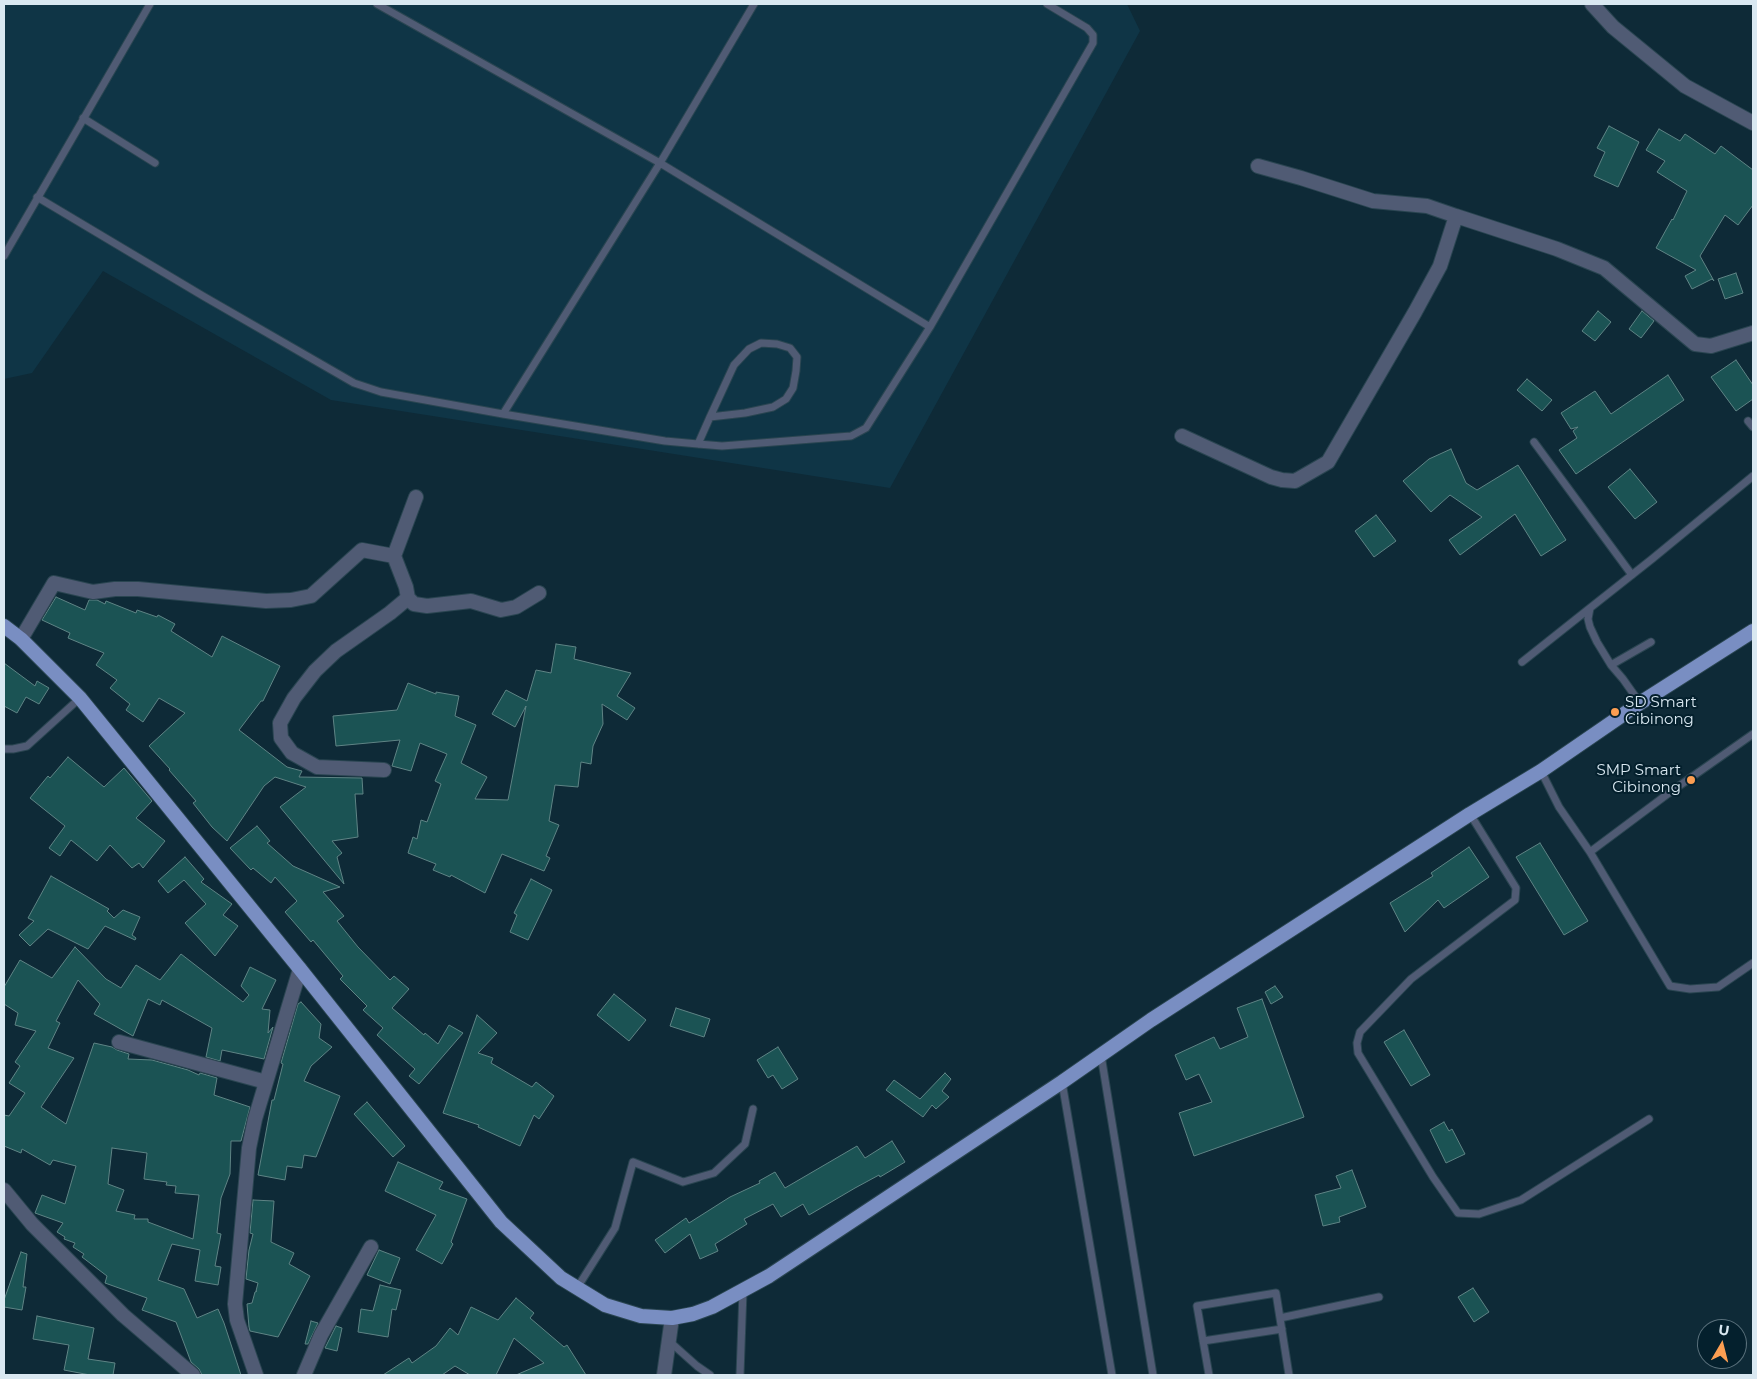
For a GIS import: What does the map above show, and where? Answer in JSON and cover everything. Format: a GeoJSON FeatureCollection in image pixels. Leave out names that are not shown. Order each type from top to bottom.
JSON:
{"type":"FeatureCollection","features":[{"type":"Feature","properties":{"kind":"main road"},"geometry":{"type":"LineString","coordinates":[[4,626],[21,639],[80,698],[300,968],[501,1222],[561,1278],[604,1305],[625,1313],[640,1316],[672,1318],[712,1308],[769,1276],[1062,1082],[1159,1014],[1470,814],[1541,771],[1640,703],[1753,631]]}},
{"type":"Feature","properties":{"kind":"street"},"geometry":{"type":"LineString","coordinates":[[1592,4],[1613,27],[1685,86],[1753,123]]}},
{"type":"Feature","properties":{"kind":"street"},"geometry":{"type":"LineString","coordinates":[[1258,166],[1373,201],[1427,206],[1557,249],[1604,268],[1695,344],[1710,346],[1753,333]]}},
{"type":"Feature","properties":{"kind":"street"},"geometry":{"type":"LineString","coordinates":[[1182,436],[1271,477],[1282,480],[1295,481],[1328,462],[1416,312],[1440,266],[1456,216]]}},
{"type":"Feature","properties":{"kind":"street"},"geometry":{"type":"LineString","coordinates":[[416,497],[394,556],[406,587],[408,598],[414,604],[427,606],[471,601],[501,610],[516,606],[539,593]]}},
{"type":"Feature","properties":{"kind":"street"},"geometry":{"type":"LineString","coordinates":[[21,639],[54,583],[94,592],[115,589],[138,589],[266,602],[310,596],[362,550],[394,556]]}},
{"type":"Feature","properties":{"kind":"street"},"geometry":{"type":"LineString","coordinates":[[384,770],[317,767],[292,753],[281,738],[280,723],[294,698],[336,651],[408,598]]}},
{"type":"Feature","properties":{"kind":"street"},"geometry":{"type":"LineString","coordinates":[[256,1375],[237,1320],[235,1304],[249,1148],[255,1119],[300,968]]}},
{"type":"Feature","properties":{"kind":"street"},"geometry":{"type":"LineString","coordinates":[[119,1042],[266,1082]]}},
{"type":"Feature","properties":{"kind":"street"},"geometry":{"type":"LineString","coordinates":[[4,1190],[32,1224],[123,1315],[192,1375]]}},
{"type":"Feature","properties":{"kind":"street"},"geometry":{"type":"LineString","coordinates":[[304,1375],[321,1335],[371,1247]]}},
{"type":"Feature","properties":{"kind":"street"},"geometry":{"type":"LineString","coordinates":[[664,1375],[672,1318]]}},
{"type":"Feature","properties":{"kind":"lane"},"geometry":{"type":"LineString","coordinates":[[4,256],[36,197],[150,4]]}},
{"type":"Feature","properties":{"kind":"lane"},"geometry":{"type":"LineString","coordinates":[[377,4],[660,163],[930,327]]}},
{"type":"Feature","properties":{"kind":"lane"},"geometry":{"type":"LineString","coordinates":[[503,414],[660,163],[754,4]]}},
{"type":"Feature","properties":{"kind":"lane"},"geometry":{"type":"LineString","coordinates":[[36,197],[354,383],[381,392],[405,398],[665,441],[722,446],[851,436],[866,428],[930,327],[1093,43],[1093,35],[1087,28],[1047,4]]}},
{"type":"Feature","properties":{"kind":"lane"},"geometry":{"type":"LineString","coordinates":[[83,118],[156,163]]}},
{"type":"Feature","properties":{"kind":"lane"},"geometry":{"type":"LineString","coordinates":[[698,444],[710,417],[734,365],[749,349],[761,343],[777,344],[790,348],[797,357],[793,388],[786,400],[773,407],[710,417]]}},
{"type":"Feature","properties":{"kind":"lane"},"geometry":{"type":"LineString","coordinates":[[1748,421],[1753,427]]}},
{"type":"Feature","properties":{"kind":"lane"},"geometry":{"type":"LineString","coordinates":[[1534,442],[1632,575]]}},
{"type":"Feature","properties":{"kind":"lane"},"geometry":{"type":"LineString","coordinates":[[1522,662],[1753,476]]}},
{"type":"Feature","properties":{"kind":"lane"},"geometry":{"type":"LineString","coordinates":[[1590,608],[1588,619],[1590,627],[1611,665],[1640,703]]}},
{"type":"Feature","properties":{"kind":"lane"},"geometry":{"type":"LineString","coordinates":[[1611,665],[1651,642]]}},
{"type":"Feature","properties":{"kind":"lane"},"geometry":{"type":"LineString","coordinates":[[4,748],[13,749],[27,746],[80,698]]}},
{"type":"Feature","properties":{"kind":"lane"},"geometry":{"type":"LineString","coordinates":[[1590,852],[1753,734]]}},
{"type":"Feature","properties":{"kind":"lane"},"geometry":{"type":"LineString","coordinates":[[1541,771],[1559,807],[1590,852],[1670,986],[1690,989],[1718,987],[1753,964]]}},
{"type":"Feature","properties":{"kind":"lane"},"geometry":{"type":"LineString","coordinates":[[1470,814],[1516,888],[1515,900],[1411,979],[1360,1032],[1357,1043],[1358,1053],[1432,1177],[1458,1213],[1478,1214],[1521,1200],[1649,1119]]}},
{"type":"Feature","properties":{"kind":"lane"},"geometry":{"type":"LineString","coordinates":[[1101,1055],[1153,1375]]}},
{"type":"Feature","properties":{"kind":"lane"},"geometry":{"type":"LineString","coordinates":[[1062,1082],[1112,1375]]}},
{"type":"Feature","properties":{"kind":"lane"},"geometry":{"type":"LineString","coordinates":[[577,1288],[615,1228],[633,1162],[682,1182],[714,1174],[745,1144],[753,1109]]}},
{"type":"Feature","properties":{"kind":"lane"},"geometry":{"type":"LineString","coordinates":[[740,1375],[742,1291]]}},
{"type":"Feature","properties":{"kind":"lane"},"geometry":{"type":"LineString","coordinates":[[1208,1375],[1197,1306],[1276,1294],[1289,1375]]}},
{"type":"Feature","properties":{"kind":"lane"},"geometry":{"type":"LineString","coordinates":[[1280,1318],[1379,1297]]}},
{"type":"Feature","properties":{"kind":"lane"},"geometry":{"type":"LineString","coordinates":[[1203,1341],[1282,1329]]}},
{"type":"Feature","properties":{"kind":"lane"},"geometry":{"type":"LineString","coordinates":[[669,1341],[710,1375]]}},
{"type":"Feature","properties":{"kind":"shaded area"},"geometry":{"type":"Polygon","coordinates":[[[4,4],[1127,4],[1140,31],[890,488],[331,400],[103,271],[32,373],[4,379],[4,4]]]}},
{"type":"Feature","properties":{"kind":"building"},"geometry":{"type":"Polygon","coordinates":[[[1609,126],[1639,142],[1618,187],[1594,176],[1605,152],[1597,148],[1609,126]]]}},
{"type":"Feature","properties":{"kind":"building"},"geometry":{"type":"Polygon","coordinates":[[[1659,129],[1680,141],[1685,134],[1715,154],[1721,146],[1753,170],[1753,205],[1738,225],[1725,215],[1700,256],[1714,281],[1712,279],[1692,289],[1685,276],[1696,270],[1656,248],[1673,220],[1687,191],[1657,172],[1665,161],[1646,150],[1659,129]]]}},
{"type":"Feature","properties":{"kind":"building"},"geometry":{"type":"Polygon","coordinates":[[[1736,273],[1743,293],[1725,299],[1718,279],[1736,273]]]}},
{"type":"Feature","properties":{"kind":"building"},"geometry":{"type":"Polygon","coordinates":[[[1598,311],[1611,322],[1595,341],[1582,331],[1598,311]]]}},
{"type":"Feature","properties":{"kind":"building"},"geometry":{"type":"Polygon","coordinates":[[[1642,311],[1654,321],[1641,338],[1629,329],[1642,311]]]}},
{"type":"Feature","properties":{"kind":"building"},"geometry":{"type":"Polygon","coordinates":[[[1736,360],[1753,385],[1753,399],[1736,411],[1711,377],[1736,360]]]}},
{"type":"Feature","properties":{"kind":"building"},"geometry":{"type":"Polygon","coordinates":[[[1668,375],[1684,400],[1576,474],[1559,450],[1577,438],[1573,431],[1578,427],[1571,429],[1561,413],[1595,391],[1611,414],[1668,375]]]}},
{"type":"Feature","properties":{"kind":"building"},"geometry":{"type":"Polygon","coordinates":[[[1527,379],[1552,400],[1542,411],[1517,390],[1527,379]]]}},
{"type":"Feature","properties":{"kind":"building"},"geometry":{"type":"Polygon","coordinates":[[[1451,449],[1466,483],[1477,490],[1518,465],[1566,540],[1541,556],[1515,514],[1460,555],[1449,540],[1482,517],[1450,495],[1431,512],[1403,481],[1429,459],[1451,449]]]}},
{"type":"Feature","properties":{"kind":"building"},"geometry":{"type":"Polygon","coordinates":[[[1630,469],[1657,502],[1635,519],[1608,487],[1630,469]]]}},
{"type":"Feature","properties":{"kind":"building"},"geometry":{"type":"Polygon","coordinates":[[[1376,515],[1396,541],[1374,557],[1355,531],[1376,515]]]}},
{"type":"Feature","properties":{"kind":"building"},"geometry":{"type":"Polygon","coordinates":[[[56,597],[85,610],[89,600],[97,600],[105,604],[106,601],[136,613],[137,610],[157,617],[158,615],[175,624],[171,631],[212,657],[222,636],[280,666],[263,701],[261,701],[239,730],[287,767],[302,771],[299,777],[362,778],[363,794],[355,794],[358,837],[332,841],[342,853],[337,857],[344,884],[280,807],[306,787],[275,777],[264,786],[227,841],[212,827],[193,803],[196,801],[149,746],[185,713],[159,698],[143,722],[126,710],[130,704],[110,688],[117,680],[96,665],[104,653],[68,638],[70,633],[42,620],[56,597]]]}},
{"type":"Feature","properties":{"kind":"building"},"geometry":{"type":"Polygon","coordinates":[[[556,644],[576,647],[574,659],[631,673],[617,696],[635,708],[627,720],[602,704],[603,724],[593,746],[591,764],[581,762],[578,787],[555,785],[549,821],[559,825],[546,856],[550,858],[544,871],[502,854],[485,893],[451,875],[450,877],[433,870],[436,864],[408,853],[413,837],[417,839],[421,820],[427,822],[441,784],[435,781],[447,754],[420,743],[411,771],[392,766],[400,740],[336,746],[333,716],[397,710],[408,683],[436,694],[436,692],[459,696],[455,716],[476,725],[461,763],[487,777],[475,799],[508,800],[526,706],[515,727],[492,714],[506,690],[527,701],[536,670],[551,673],[556,644]]]}},
{"type":"Feature","properties":{"kind":"building"},"geometry":{"type":"Polygon","coordinates":[[[4,663],[35,686],[37,681],[49,688],[39,704],[26,697],[17,713],[4,706],[4,663]]]}},
{"type":"Feature","properties":{"kind":"building"},"geometry":{"type":"Polygon","coordinates":[[[68,757],[104,787],[124,768],[152,801],[136,818],[165,841],[143,868],[139,863],[132,868],[110,845],[97,861],[71,840],[60,856],[49,848],[65,826],[30,798],[48,776],[50,778],[68,757]]]}},
{"type":"Feature","properties":{"kind":"building"},"geometry":{"type":"Polygon","coordinates":[[[257,826],[270,841],[267,843],[293,866],[340,887],[323,892],[344,916],[337,921],[358,947],[390,980],[394,976],[409,989],[392,1008],[424,1035],[425,1033],[438,1044],[449,1025],[463,1033],[419,1084],[409,1076],[415,1069],[377,1035],[383,1028],[363,1010],[367,1006],[340,979],[343,976],[313,940],[311,942],[285,912],[297,901],[275,877],[271,883],[253,868],[251,870],[230,848],[257,826]]]}},
{"type":"Feature","properties":{"kind":"building"},"geometry":{"type":"Polygon","coordinates":[[[1540,843],[1588,921],[1564,935],[1516,857],[1540,843]]]}},
{"type":"Feature","properties":{"kind":"building"},"geometry":{"type":"Polygon","coordinates":[[[1469,847],[1489,877],[1444,908],[1438,900],[1405,932],[1390,903],[1433,876],[1431,873],[1469,847]]]}},
{"type":"Feature","properties":{"kind":"building"},"geometry":{"type":"Polygon","coordinates":[[[185,857],[204,879],[201,882],[232,904],[223,915],[238,926],[215,956],[185,923],[206,904],[184,880],[168,893],[158,881],[185,857]]]}},
{"type":"Feature","properties":{"kind":"building"},"geometry":{"type":"Polygon","coordinates":[[[51,876],[109,909],[107,911],[114,918],[123,910],[140,917],[132,935],[136,938],[135,940],[105,926],[88,949],[48,929],[30,946],[19,935],[34,921],[28,918],[51,876]]]}},
{"type":"Feature","properties":{"kind":"building"},"geometry":{"type":"Polygon","coordinates":[[[531,879],[552,890],[528,940],[510,932],[517,915],[514,913],[531,879]]]}},
{"type":"Feature","properties":{"kind":"building"},"geometry":{"type":"Polygon","coordinates":[[[75,947],[106,979],[121,988],[136,965],[160,980],[181,954],[243,1002],[249,995],[241,986],[250,967],[276,980],[262,1009],[270,1010],[268,1033],[273,1027],[264,1059],[222,1050],[220,1061],[206,1057],[212,1028],[162,1000],[160,1005],[148,999],[133,1036],[94,1014],[100,1004],[78,980],[56,1021],[60,1023],[48,1048],[74,1058],[41,1107],[66,1124],[94,1043],[112,1047],[129,1054],[128,1059],[152,1060],[199,1075],[200,1073],[217,1078],[214,1095],[250,1107],[241,1141],[231,1141],[230,1174],[221,1198],[217,1233],[221,1234],[215,1266],[221,1267],[218,1285],[195,1281],[200,1250],[172,1244],[158,1280],[184,1289],[197,1318],[218,1309],[241,1375],[202,1375],[199,1369],[191,1362],[176,1322],[142,1310],[147,1298],[105,1283],[107,1276],[82,1257],[84,1254],[73,1247],[75,1243],[64,1239],[65,1237],[57,1232],[63,1223],[35,1213],[42,1195],[65,1204],[76,1166],[53,1160],[50,1165],[22,1149],[21,1153],[4,1146],[4,1115],[9,1116],[25,1093],[9,1083],[20,1066],[15,1062],[36,1031],[15,1025],[18,1013],[4,1004],[4,987],[20,960],[52,978],[75,947]],[[112,1148],[108,1184],[124,1190],[116,1211],[135,1215],[134,1219],[148,1219],[148,1222],[193,1239],[199,1195],[175,1193],[176,1186],[166,1185],[167,1182],[144,1179],[147,1153],[112,1148]]]}},
{"type":"Feature","properties":{"kind":"building"},"geometry":{"type":"Polygon","coordinates":[[[1275,986],[1283,997],[1271,1004],[1265,992],[1275,986]]]}},
{"type":"Feature","properties":{"kind":"building"},"geometry":{"type":"Polygon","coordinates":[[[614,994],[646,1020],[629,1041],[597,1015],[614,994]]]}},
{"type":"Feature","properties":{"kind":"building"},"geometry":{"type":"Polygon","coordinates":[[[1262,999],[1304,1117],[1194,1156],[1179,1113],[1212,1102],[1199,1074],[1186,1080],[1175,1055],[1214,1037],[1220,1049],[1248,1037],[1237,1008],[1262,999]]]}},
{"type":"Feature","properties":{"kind":"building"},"geometry":{"type":"Polygon","coordinates":[[[301,1002],[321,1024],[319,1038],[332,1047],[311,1066],[304,1081],[340,1096],[316,1157],[304,1155],[302,1168],[287,1166],[285,1180],[258,1175],[272,1100],[274,1100],[283,1064],[281,1063],[298,1004],[301,1002]]]}},
{"type":"Feature","properties":{"kind":"building"},"geometry":{"type":"Polygon","coordinates":[[[676,1008],[710,1019],[704,1037],[670,1026],[676,1008]]]}},
{"type":"Feature","properties":{"kind":"building"},"geometry":{"type":"Polygon","coordinates":[[[477,1015],[497,1033],[478,1053],[493,1058],[491,1063],[532,1087],[536,1082],[554,1096],[539,1119],[534,1115],[520,1146],[478,1127],[479,1125],[443,1113],[477,1015]]]}},
{"type":"Feature","properties":{"kind":"building"},"geometry":{"type":"Polygon","coordinates":[[[1404,1030],[1430,1075],[1411,1086],[1384,1042],[1404,1030]]]}},
{"type":"Feature","properties":{"kind":"building"},"geometry":{"type":"Polygon","coordinates":[[[778,1047],[798,1079],[782,1089],[773,1075],[768,1078],[757,1060],[778,1047]]]}},
{"type":"Feature","properties":{"kind":"building"},"geometry":{"type":"Polygon","coordinates":[[[945,1073],[951,1079],[942,1091],[949,1097],[936,1109],[932,1105],[923,1117],[886,1090],[894,1080],[920,1099],[945,1073]]]}},
{"type":"Feature","properties":{"kind":"building"},"geometry":{"type":"Polygon","coordinates":[[[367,1102],[405,1146],[393,1157],[354,1114],[367,1102]]]}},
{"type":"Feature","properties":{"kind":"building"},"geometry":{"type":"Polygon","coordinates":[[[1444,1122],[1449,1131],[1452,1129],[1465,1154],[1446,1163],[1430,1130],[1444,1122]]]}},
{"type":"Feature","properties":{"kind":"building"},"geometry":{"type":"Polygon","coordinates":[[[892,1141],[905,1162],[809,1215],[803,1204],[781,1217],[773,1204],[744,1219],[747,1224],[715,1244],[718,1251],[700,1259],[690,1234],[665,1253],[655,1240],[686,1218],[689,1223],[730,1197],[760,1183],[759,1181],[775,1172],[785,1188],[857,1146],[865,1158],[892,1141]]]}},
{"type":"Feature","properties":{"kind":"building"},"geometry":{"type":"Polygon","coordinates":[[[398,1162],[443,1182],[439,1189],[467,1199],[451,1242],[453,1244],[442,1264],[416,1250],[436,1215],[385,1191],[398,1162]]]}},
{"type":"Feature","properties":{"kind":"building"},"geometry":{"type":"Polygon","coordinates":[[[1352,1170],[1366,1207],[1339,1217],[1340,1222],[1323,1226],[1315,1195],[1341,1188],[1336,1176],[1352,1170]]]}},
{"type":"Feature","properties":{"kind":"building"},"geometry":{"type":"Polygon","coordinates":[[[253,1200],[274,1201],[271,1242],[294,1253],[289,1264],[310,1276],[278,1337],[250,1331],[249,1327],[247,1304],[252,1303],[258,1283],[246,1279],[253,1234],[250,1233],[253,1200]]]}},
{"type":"Feature","properties":{"kind":"building"},"geometry":{"type":"Polygon","coordinates":[[[379,1250],[400,1258],[390,1284],[367,1275],[379,1250]]]}},
{"type":"Feature","properties":{"kind":"building"},"geometry":{"type":"Polygon","coordinates":[[[21,1252],[27,1254],[23,1287],[26,1287],[22,1310],[4,1307],[4,1300],[21,1252]]]}},
{"type":"Feature","properties":{"kind":"building"},"geometry":{"type":"Polygon","coordinates":[[[380,1285],[401,1290],[396,1310],[392,1309],[388,1337],[358,1332],[361,1309],[373,1311],[380,1285]]]}},
{"type":"Feature","properties":{"kind":"building"},"geometry":{"type":"Polygon","coordinates":[[[1473,1288],[1489,1312],[1474,1322],[1458,1297],[1473,1288]]]}},
{"type":"Feature","properties":{"kind":"building"},"geometry":{"type":"Polygon","coordinates":[[[516,1298],[534,1313],[530,1318],[564,1347],[567,1345],[586,1375],[516,1375],[544,1363],[514,1338],[496,1375],[470,1375],[455,1366],[442,1375],[383,1375],[409,1358],[412,1363],[436,1346],[450,1328],[458,1335],[471,1307],[498,1320],[516,1298]]]}},
{"type":"Feature","properties":{"kind":"building"},"geometry":{"type":"Polygon","coordinates":[[[37,1316],[94,1328],[88,1359],[115,1363],[113,1375],[90,1375],[64,1370],[69,1345],[33,1339],[37,1316]]]}},
{"type":"Feature","properties":{"kind":"building"},"geometry":{"type":"Polygon","coordinates":[[[311,1321],[318,1323],[308,1344],[305,1344],[311,1321]]]}},
{"type":"Feature","properties":{"kind":"building"},"geometry":{"type":"Polygon","coordinates":[[[336,1326],[342,1328],[337,1351],[325,1348],[336,1326]]]}},
{"type":"Feature","properties":{"kind":"place","name":"SD Smart Cibinong"},"geometry":{"type":"Point","coordinates":[1615,712]}},
{"type":"Feature","properties":{"kind":"place","name":"SMP Smart Cibinong"},"geometry":{"type":"Point","coordinates":[1691,780]}}]}
